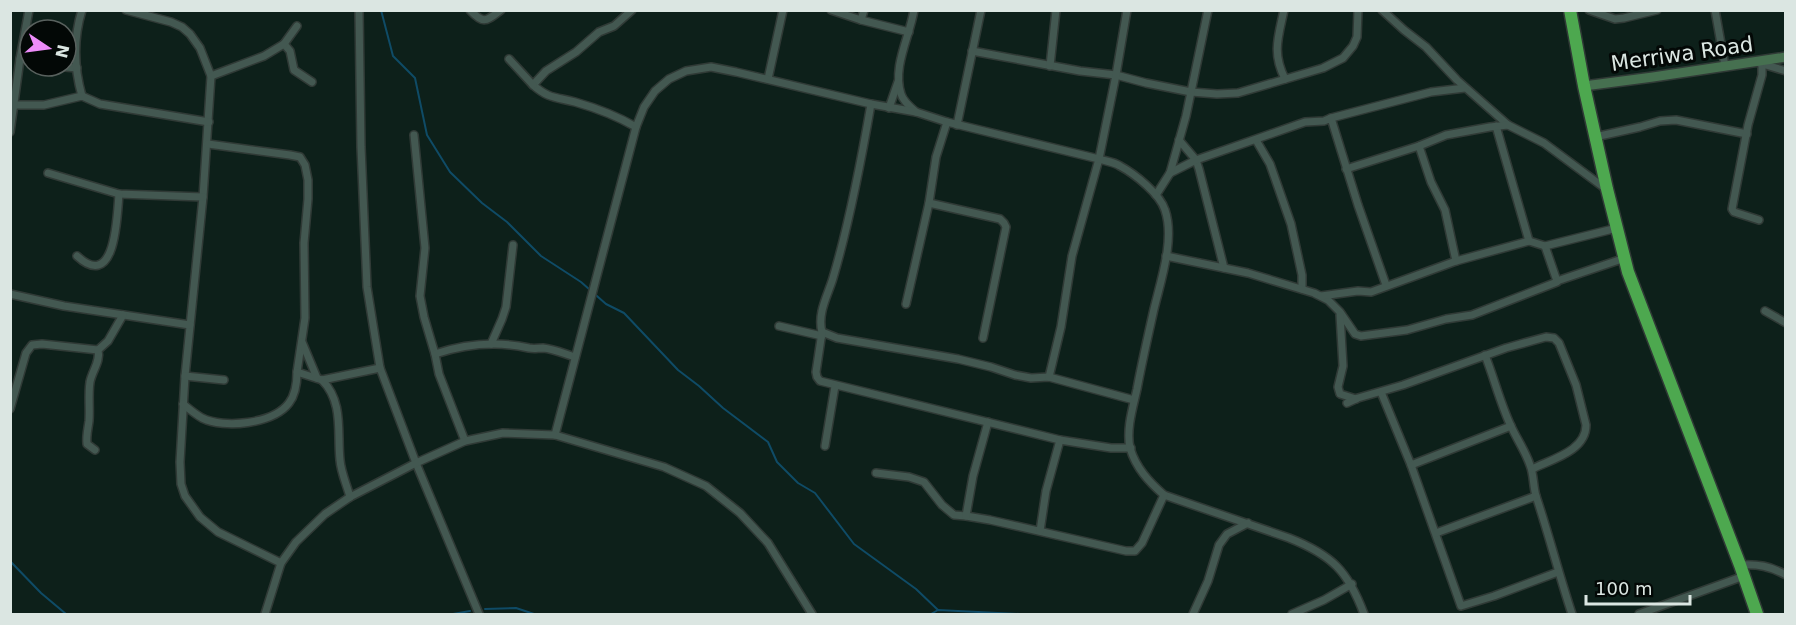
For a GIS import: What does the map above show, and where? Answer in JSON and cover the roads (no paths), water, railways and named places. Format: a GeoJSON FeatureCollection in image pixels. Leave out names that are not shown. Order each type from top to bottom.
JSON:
{"type":"FeatureCollection","features":[{"type":"Feature","properties":{"kind":"highway"},"geometry":{"type":"LineString","coordinates":[[1570,10],[1595,137],[1628,272],[1757,615]]}},
{"type":"Feature","properties":{"kind":"street"},"geometry":{"type":"LineString","coordinates":[[78,27],[82,10]]}},
{"type":"Feature","properties":{"kind":"street"},"geometry":{"type":"LineString","coordinates":[[126,10],[182,27],[200,48],[211,76],[204,197],[185,376],[180,462],[181,484],[185,496],[200,518],[218,532],[281,563]]}},
{"type":"Feature","properties":{"kind":"street"},"geometry":{"type":"LineString","coordinates":[[359,10],[361,147],[367,287],[380,368],[416,463],[479,615]]}},
{"type":"Feature","properties":{"kind":"street"},"geometry":{"type":"LineString","coordinates":[[470,10],[482,21],[486,21],[501,10]]}},
{"type":"Feature","properties":{"kind":"street"},"geometry":{"type":"LineString","coordinates":[[768,79],[783,10]]}},
{"type":"Feature","properties":{"kind":"street"},"geometry":{"type":"LineString","coordinates":[[831,10],[909,32]]}},
{"type":"Feature","properties":{"kind":"street"},"geometry":{"type":"LineString","coordinates":[[861,20],[864,10]]}},
{"type":"Feature","properties":{"kind":"street"},"geometry":{"type":"LineString","coordinates":[[914,10],[900,62],[899,79],[901,94],[916,112]]}},
{"type":"Feature","properties":{"kind":"street"},"geometry":{"type":"LineString","coordinates":[[957,125],[981,10]]}},
{"type":"Feature","properties":{"kind":"street"},"geometry":{"type":"LineString","coordinates":[[1050,66],[1056,10]]}},
{"type":"Feature","properties":{"kind":"street"},"geometry":{"type":"LineString","coordinates":[[1049,377],[1061,327],[1072,255],[1098,159],[1127,10]]}},
{"type":"Feature","properties":{"kind":"street"},"geometry":{"type":"LineString","coordinates":[[1156,195],[1170,173],[1191,93],[1208,10]]}},
{"type":"Feature","properties":{"kind":"street"},"geometry":{"type":"LineString","coordinates":[[1284,10],[1277,42],[1279,66],[1286,79]]}},
{"type":"Feature","properties":{"kind":"street"},"geometry":{"type":"LineString","coordinates":[[972,51],[1050,66],[1116,75],[1191,93],[1238,93],[1323,68],[1343,58],[1357,37],[1358,10]]}},
{"type":"Feature","properties":{"kind":"street"},"geometry":{"type":"LineString","coordinates":[[1382,10],[1426,47],[1446,70],[1508,126],[1544,143],[1607,189]]}},
{"type":"Feature","properties":{"kind":"street"},"geometry":{"type":"LineString","coordinates":[[1589,10],[1615,18],[1657,10]]}},
{"type":"Feature","properties":{"kind":"street"},"geometry":{"type":"LineString","coordinates":[[1715,10],[1725,66]]}},
{"type":"Feature","properties":{"kind":"street"},"geometry":{"type":"LineString","coordinates":[[533,85],[546,71],[576,52],[599,32],[614,26],[630,11]]}},
{"type":"Feature","properties":{"kind":"street"},"geometry":{"type":"LineString","coordinates":[[211,76],[264,56],[284,44],[297,26]]}},
{"type":"Feature","properties":{"kind":"street"},"geometry":{"type":"LineString","coordinates":[[284,44],[290,51],[294,70],[312,82]]}},
{"type":"Feature","properties":{"kind":"street","name":"Merriwa Road"},"geometry":{"type":"LineString","coordinates":[[1584,86],[1758,63],[1785,57]]}},
{"type":"Feature","properties":{"kind":"street"},"geometry":{"type":"LineString","coordinates":[[509,59],[543,94],[620,117],[636,127]]}},
{"type":"Feature","properties":{"kind":"street"},"geometry":{"type":"LineString","coordinates":[[1758,63],[1785,71]]}},
{"type":"Feature","properties":{"kind":"street"},"geometry":{"type":"LineString","coordinates":[[1758,63],[1762,75],[1746,134],[1732,211],[1759,220]]}},
{"type":"Feature","properties":{"kind":"street"},"geometry":{"type":"LineString","coordinates":[[555,435],[636,127],[644,107],[669,79],[686,71],[711,67],[768,79],[871,104],[916,112],[947,123],[1098,159],[1119,165],[1144,183],[1165,209],[1169,231],[1166,256],[1128,434],[1137,464],[1147,481],[1164,495],[1289,538],[1316,550],[1336,566],[1352,584],[1364,615]]}},
{"type":"Feature","properties":{"kind":"street"},"geometry":{"type":"LineString","coordinates":[[10,132],[18,72]]}},
{"type":"Feature","properties":{"kind":"street"},"geometry":{"type":"LineString","coordinates":[[78,74],[82,96]]}},
{"type":"Feature","properties":{"kind":"street"},"geometry":{"type":"LineString","coordinates":[[889,108],[899,79]]}},
{"type":"Feature","properties":{"kind":"street"},"geometry":{"type":"LineString","coordinates":[[1170,173],[1196,160],[1305,122],[1324,121],[1431,92],[1465,88]]}},
{"type":"Feature","properties":{"kind":"street"},"geometry":{"type":"LineString","coordinates":[[13,105],[44,105],[82,96],[100,104],[209,122]]}},
{"type":"Feature","properties":{"kind":"street"},"geometry":{"type":"LineString","coordinates":[[871,104],[862,155],[833,279],[822,308],[820,326],[822,334],[816,372],[820,381],[1060,440],[1111,448],[1131,448]]}},
{"type":"Feature","properties":{"kind":"street"},"geometry":{"type":"LineString","coordinates":[[1331,118],[1386,285]]}},
{"type":"Feature","properties":{"kind":"street"},"geometry":{"type":"LineString","coordinates":[[1595,137],[1660,121],[1676,120],[1746,134]]}},
{"type":"Feature","properties":{"kind":"street"},"geometry":{"type":"LineString","coordinates":[[906,304],[929,203],[936,157],[947,123]]}},
{"type":"Feature","properties":{"kind":"street"},"geometry":{"type":"LineString","coordinates":[[1496,126],[1529,241]]}},
{"type":"Feature","properties":{"kind":"street"},"geometry":{"type":"LineString","coordinates":[[1346,169],[1446,135],[1508,126]]}},
{"type":"Feature","properties":{"kind":"street"},"geometry":{"type":"LineString","coordinates":[[414,135],[425,248],[420,296],[439,375],[465,441]]}},
{"type":"Feature","properties":{"kind":"street"},"geometry":{"type":"LineString","coordinates":[[1179,140],[1196,160],[1224,268]]}},
{"type":"Feature","properties":{"kind":"street"},"geometry":{"type":"LineString","coordinates":[[1256,140],[1270,164],[1291,224],[1302,275],[1302,289]]}},
{"type":"Feature","properties":{"kind":"street"},"geometry":{"type":"LineString","coordinates":[[183,404],[195,414],[214,422],[250,422],[264,419],[284,408],[297,388],[297,372],[305,318],[304,243],[308,180],[303,160],[290,155],[208,144]]}},
{"type":"Feature","properties":{"kind":"street"},"geometry":{"type":"LineString","coordinates":[[1419,146],[1431,182],[1445,210],[1455,261]]}},
{"type":"Feature","properties":{"kind":"street"},"geometry":{"type":"LineString","coordinates":[[48,172],[119,194],[204,197]]}},
{"type":"Feature","properties":{"kind":"street"},"geometry":{"type":"LineString","coordinates":[[77,256],[84,263],[92,265],[101,265],[105,262],[113,245],[119,194]]}},
{"type":"Feature","properties":{"kind":"street"},"geometry":{"type":"LineString","coordinates":[[929,203],[1000,219],[1006,227],[983,338]]}},
{"type":"Feature","properties":{"kind":"street"},"geometry":{"type":"LineString","coordinates":[[1321,297],[1358,291],[1371,292],[1455,261],[1529,241],[1545,246],[1617,228]]}},
{"type":"Feature","properties":{"kind":"street"},"geometry":{"type":"LineString","coordinates":[[491,344],[506,307],[513,245]]}},
{"type":"Feature","properties":{"kind":"street"},"geometry":{"type":"LineString","coordinates":[[1545,246],[1557,281]]}},
{"type":"Feature","properties":{"kind":"street"},"geometry":{"type":"LineString","coordinates":[[1166,256],[1248,273],[1302,289],[1328,300],[1340,312],[1355,334],[1362,336],[1407,330],[1478,313],[1557,281],[1625,258]]}},
{"type":"Feature","properties":{"kind":"street"},"geometry":{"type":"LineString","coordinates":[[10,294],[64,306],[190,325]]}},
{"type":"Feature","properties":{"kind":"street"},"geometry":{"type":"LineString","coordinates":[[1766,311],[1785,323]]}},
{"type":"Feature","properties":{"kind":"street"},"geometry":{"type":"LineString","coordinates":[[1340,312],[1343,366],[1338,387],[1340,394],[1356,399]]}},
{"type":"Feature","properties":{"kind":"street"},"geometry":{"type":"LineString","coordinates":[[10,409],[26,353],[33,345],[98,350],[108,341],[123,315]]}},
{"type":"Feature","properties":{"kind":"street"},"geometry":{"type":"LineString","coordinates":[[779,326],[958,359],[1014,375],[1031,378],[1049,377],[1134,400]]}},
{"type":"Feature","properties":{"kind":"street"},"geometry":{"type":"LineString","coordinates":[[1347,403],[1485,355],[1546,337],[1554,338],[1559,343],[1576,385],[1586,425],[1584,437],[1577,446],[1532,469]]}},
{"type":"Feature","properties":{"kind":"street"},"geometry":{"type":"LineString","coordinates":[[302,342],[319,379]]}},
{"type":"Feature","properties":{"kind":"street"},"geometry":{"type":"LineString","coordinates":[[435,354],[491,344],[508,344],[532,349],[543,348],[575,357]]}},
{"type":"Feature","properties":{"kind":"street"},"geometry":{"type":"LineString","coordinates":[[95,450],[87,444],[86,439],[89,423],[90,381],[100,354],[98,350]]}},
{"type":"Feature","properties":{"kind":"street"},"geometry":{"type":"LineString","coordinates":[[1485,355],[1511,426],[1532,469],[1532,483],[1572,615]]}},
{"type":"Feature","properties":{"kind":"street"},"geometry":{"type":"LineString","coordinates":[[319,379],[380,368]]}},
{"type":"Feature","properties":{"kind":"street"},"geometry":{"type":"LineString","coordinates":[[297,372],[319,379],[331,389],[340,434],[340,460],[350,497]]}},
{"type":"Feature","properties":{"kind":"street"},"geometry":{"type":"LineString","coordinates":[[185,376],[224,380]]}},
{"type":"Feature","properties":{"kind":"street"},"geometry":{"type":"LineString","coordinates":[[825,446],[835,386]]}},
{"type":"Feature","properties":{"kind":"street"},"geometry":{"type":"LineString","coordinates":[[1381,392],[1411,465],[1461,606],[1558,572]]}},
{"type":"Feature","properties":{"kind":"street"},"geometry":{"type":"LineString","coordinates":[[966,516],[968,498],[988,422]]}},
{"type":"Feature","properties":{"kind":"street"},"geometry":{"type":"LineString","coordinates":[[1411,465],[1511,426]]}},
{"type":"Feature","properties":{"kind":"street"},"geometry":{"type":"LineString","coordinates":[[265,615],[281,563],[296,542],[325,514],[350,497],[416,463],[465,441],[503,433],[555,435],[664,467],[706,486],[740,513],[768,543],[812,615]]}},
{"type":"Feature","properties":{"kind":"street"},"geometry":{"type":"LineString","coordinates":[[1040,531],[1046,491],[1060,440]]}},
{"type":"Feature","properties":{"kind":"street"},"geometry":{"type":"LineString","coordinates":[[876,473],[909,477],[924,482],[947,510],[954,515],[1135,552],[1142,543],[1164,495]]}},
{"type":"Feature","properties":{"kind":"street"},"geometry":{"type":"LineString","coordinates":[[1436,533],[1536,496]]}},
{"type":"Feature","properties":{"kind":"street"},"geometry":{"type":"LineString","coordinates":[[1193,615],[1208,581],[1219,544],[1227,534],[1248,524]]}},
{"type":"Feature","properties":{"kind":"street"},"geometry":{"type":"LineString","coordinates":[[1639,615],[1759,564],[1774,568],[1785,575]]}},
{"type":"Feature","properties":{"kind":"street"},"geometry":{"type":"LineString","coordinates":[[1292,615],[1352,584]]}},
{"type":"Feature","properties":{"kind":"waterway"},"geometry":{"type":"LineString","coordinates":[[381,10],[393,56],[415,78],[427,135],[450,172],[482,203],[507,222],[541,256],[581,282],[606,304],[624,313],[678,370],[768,442],[777,462],[798,483],[815,493],[854,544],[916,589],[938,610]]}},
{"type":"Feature","properties":{"kind":"waterway"},"geometry":{"type":"LineString","coordinates":[[10,561],[41,593],[66,614]]}},
{"type":"Feature","properties":{"kind":"waterway"},"geometry":{"type":"LineString","coordinates":[[485,609],[516,608],[534,614]]}},
{"type":"Feature","properties":{"kind":"waterway"},"geometry":{"type":"LineString","coordinates":[[931,614],[938,610],[1020,614]]}},
{"type":"Feature","properties":{"kind":"waterway"},"geometry":{"type":"LineString","coordinates":[[453,614],[470,611]]}}]}
